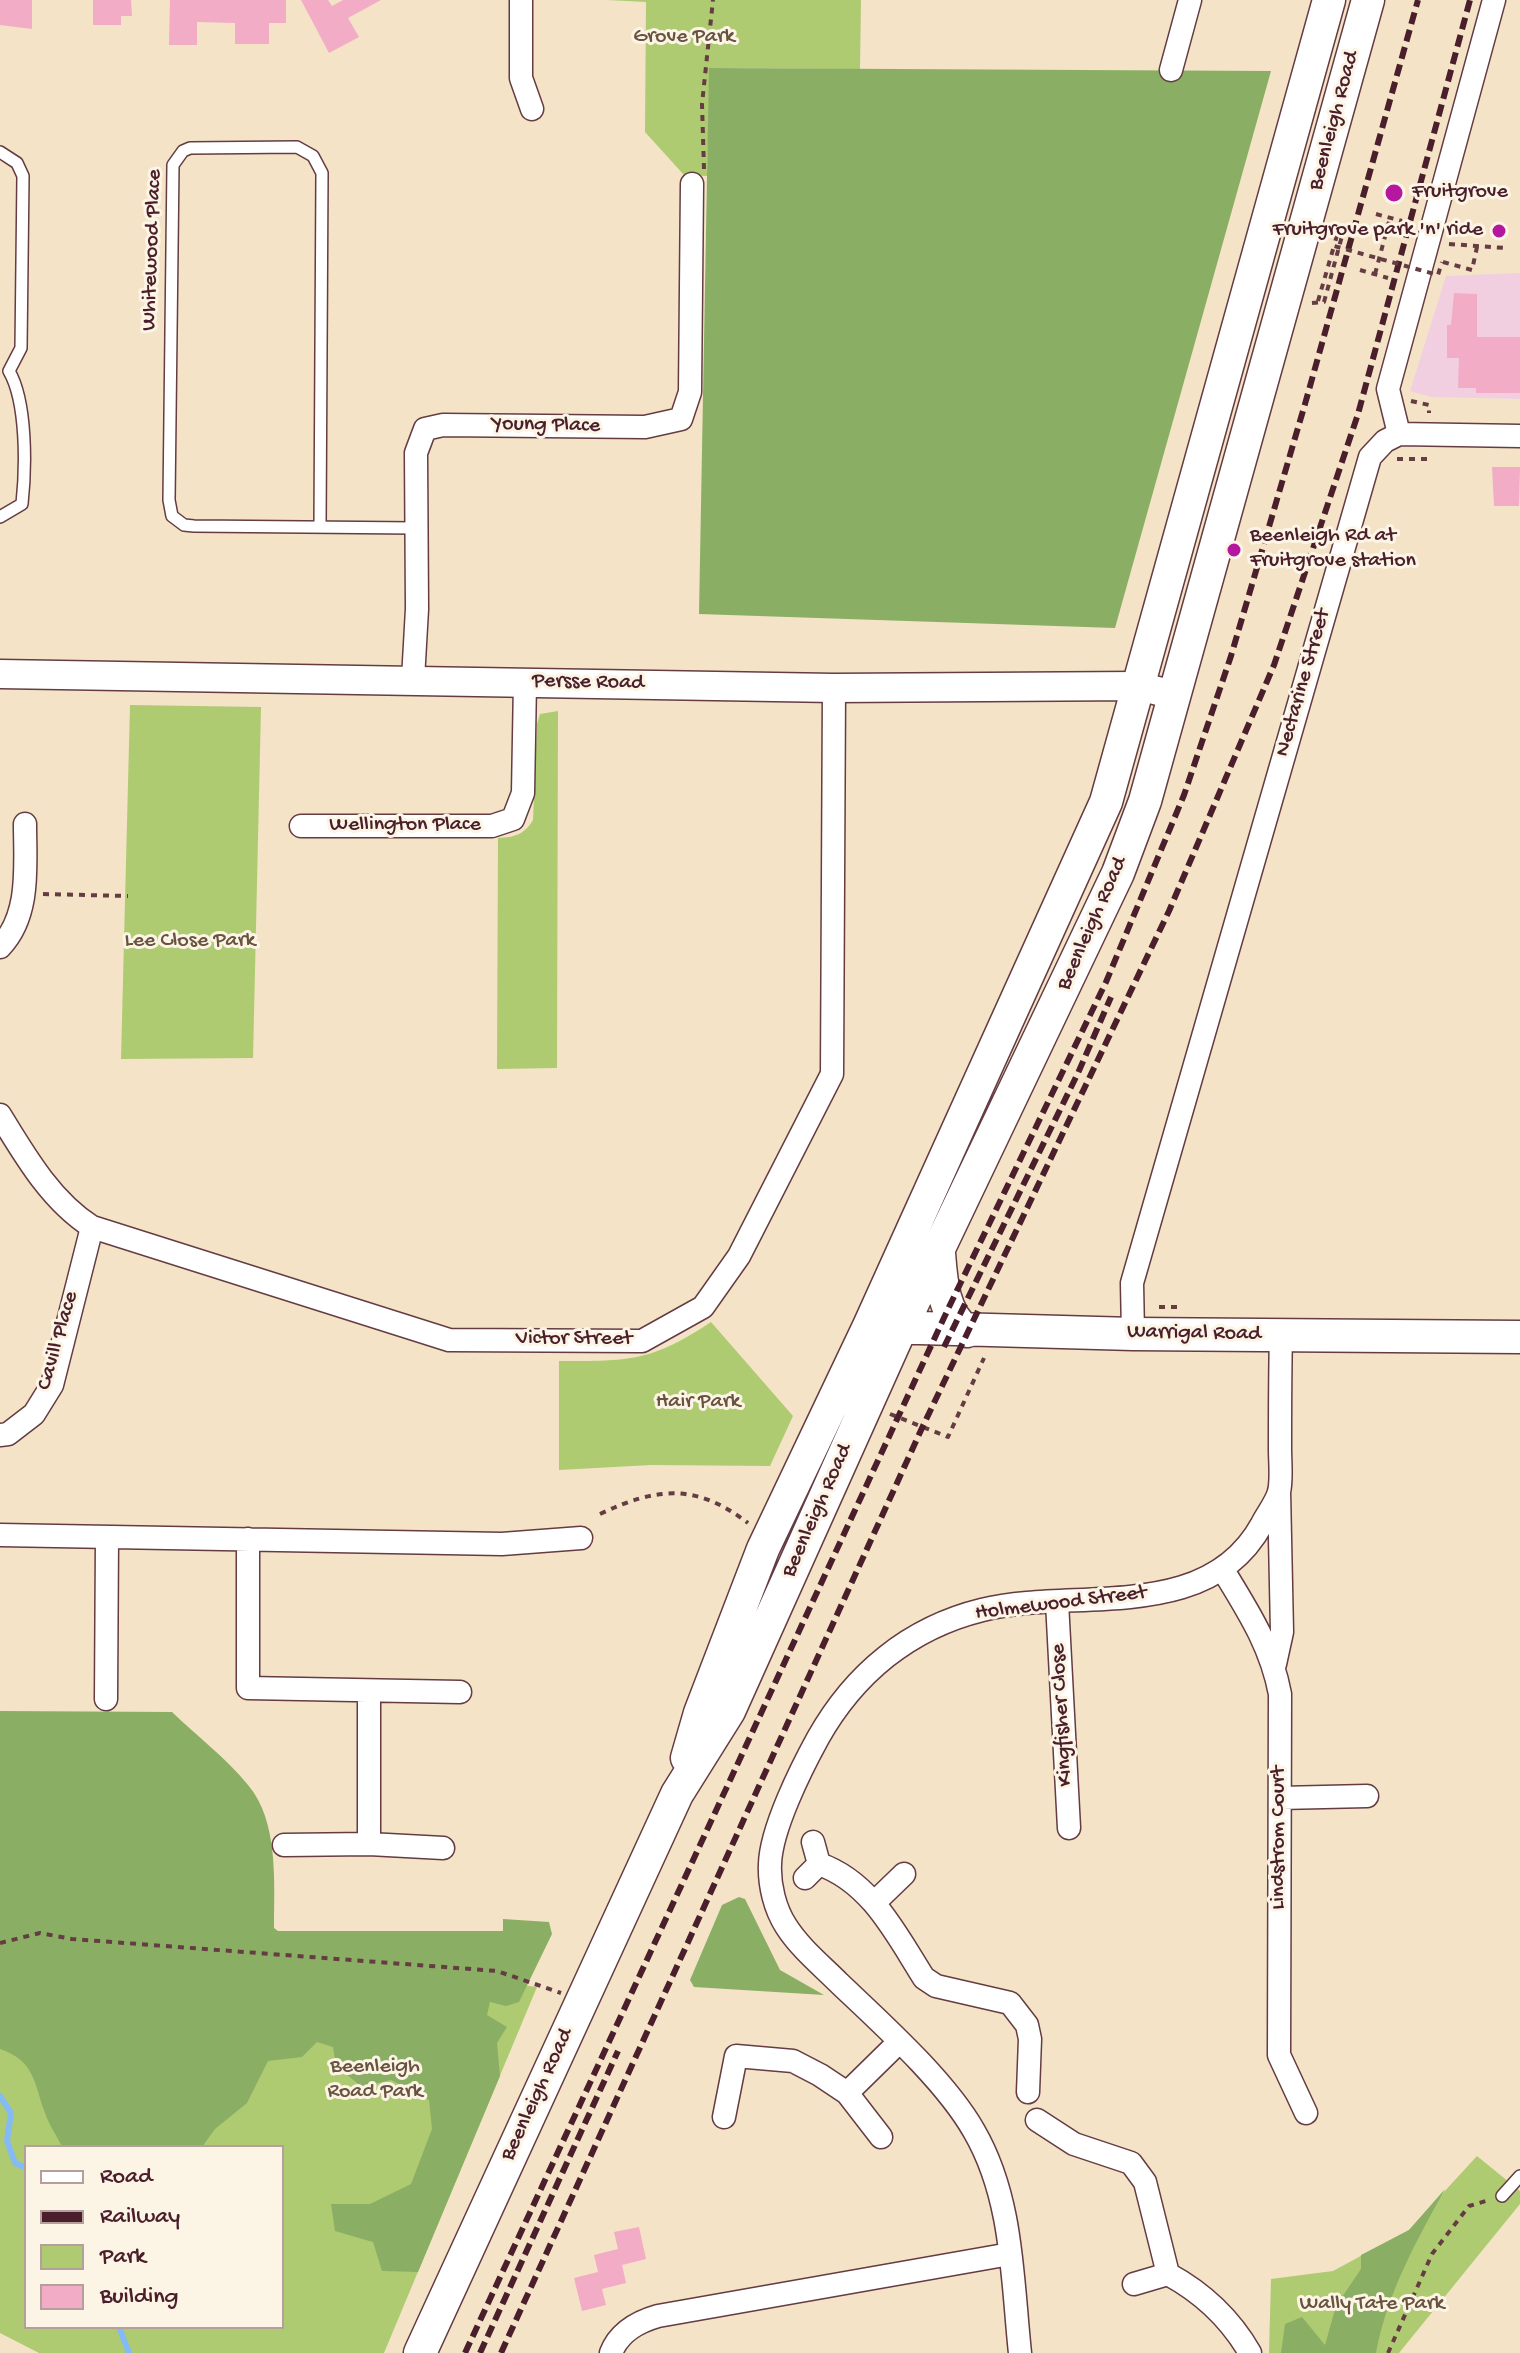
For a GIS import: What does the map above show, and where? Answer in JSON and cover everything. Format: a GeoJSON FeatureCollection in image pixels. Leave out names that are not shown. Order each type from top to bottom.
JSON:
{"type":"FeatureCollection","features":[{"type":"Feature","properties":{"kind":"main road","name":"Beenleigh Road"},"geometry":{"type":"LineString","coordinates":[[677,1794],[700,1713],[763,1549],[869,1326],[1106,802],[1329,0]]}},
{"type":"Feature","properties":{"kind":"main road","name":"Beenleigh Road"},"geometry":{"type":"LineString","coordinates":[[420,2353],[677,1794],[729,1711],[901,1328],[1118,873],[1145,801],[1368,0]]}},
{"type":"Feature","properties":{"kind":"main road"},"geometry":{"type":"LineString","coordinates":[[939,1253],[949,1307],[956,1324],[967,1331]]}},
{"type":"Feature","properties":{"kind":"main road","name":"Warrigal Road"},"geometry":{"type":"LineString","coordinates":[[869,1326],[1133,1334],[1520,1337]]}},
{"type":"Feature","properties":{"kind":"street"},"geometry":{"type":"LineString","coordinates":[[521,0],[521,78],[532,109]]}},
{"type":"Feature","properties":{"kind":"street"},"geometry":{"type":"LineString","coordinates":[[1171,70],[1190,0]]}},
{"type":"Feature","properties":{"kind":"street"},"geometry":{"type":"LineString","coordinates":[[1494,0],[1388,389],[1399,434],[1520,436]]}},
{"type":"Feature","properties":{"kind":"street","name":"Young Place"},"geometry":{"type":"LineString","coordinates":[[413,679],[417,609],[416,453],[425,429],[443,425],[645,427],[681,419],[690,392],[692,184]]}},
{"type":"Feature","properties":{"kind":"street","name":"Nectarine Street"},"geometry":{"type":"LineString","coordinates":[[1133,1334],[1132,1283],[1332,584],[1370,457],[1385,441],[1399,434]]}},
{"type":"Feature","properties":{"kind":"street","name":"Persse Road"},"geometry":{"type":"LineString","coordinates":[[0,674],[834,688],[1138,686],[1174,695]]}},
{"type":"Feature","properties":{"kind":"street","name":"Wellington Place"},"geometry":{"type":"LineString","coordinates":[[301,826],[492,826],[513,819],[523,793],[525,682]]}},
{"type":"Feature","properties":{"kind":"street","name":"Victor Street"},"geometry":{"type":"LineString","coordinates":[[0,1115],[53,1193],[75,1216],[92,1227],[449,1340],[642,1341],[703,1307],[739,1256],[832,1074],[834,688]]}},
{"type":"Feature","properties":{"kind":"street"},"geometry":{"type":"LineString","coordinates":[[0,947],[16,924],[24,894],[25,824]]}},
{"type":"Feature","properties":{"kind":"street","name":"Cavill Place"},"geometry":{"type":"LineString","coordinates":[[0,1435],[8,1434],[34,1414],[52,1385],[92,1227]]}},
{"type":"Feature","properties":{"kind":"street","name":"Holmewood Street"},"geometry":{"type":"LineString","coordinates":[[1020,2353],[1005,2213],[993,2170],[974,2130],[899,2042],[802,1946],[784,1924],[773,1896],[769,1863],[779,1826],[818,1739],[844,1698],[866,1672],[895,1648],[951,1619],[985,1609],[1172,1592],[1223,1570],[1255,1537],[1279,1491],[1281,1335]]}},
{"type":"Feature","properties":{"kind":"street"},"geometry":{"type":"LineString","coordinates":[[1275,1664],[1282,1632],[1279,1491]]}},
{"type":"Feature","properties":{"kind":"street"},"geometry":{"type":"LineString","coordinates":[[0,1535],[502,1544],[548,1549],[581,1538]]}},
{"type":"Feature","properties":{"kind":"street"},"geometry":{"type":"LineString","coordinates":[[106,1699],[107,1537]]}},
{"type":"Feature","properties":{"kind":"street"},"geometry":{"type":"LineString","coordinates":[[248,1539],[248,1688],[460,1692]]}},
{"type":"Feature","properties":{"kind":"street","name":"Lindstrom Court"},"geometry":{"type":"LineString","coordinates":[[1223,1570],[1264,1637],[1275,1664],[1280,1694],[1279,2055],[1306,2113]]}},
{"type":"Feature","properties":{"kind":"street","name":"Kingfisher Close"},"geometry":{"type":"LineString","coordinates":[[1057,1602],[1069,1828]]}},
{"type":"Feature","properties":{"kind":"street"},"geometry":{"type":"LineString","coordinates":[[369,1691],[369,1844]]}},
{"type":"Feature","properties":{"kind":"street"},"geometry":{"type":"LineString","coordinates":[[1280,1798],[1367,1796]]}},
{"type":"Feature","properties":{"kind":"street"},"geometry":{"type":"LineString","coordinates":[[284,1845],[369,1844],[443,1848]]}},
{"type":"Feature","properties":{"kind":"street"},"geometry":{"type":"LineString","coordinates":[[812,1861],[839,1871],[875,1902],[924,1978],[936,1986],[1010,2003],[1027,2025],[1030,2039],[1028,2092]]}},
{"type":"Feature","properties":{"kind":"street"},"geometry":{"type":"LineString","coordinates":[[875,1902],[904,1874]]}},
{"type":"Feature","properties":{"kind":"street"},"geometry":{"type":"LineString","coordinates":[[847,2093],[899,2042]]}},
{"type":"Feature","properties":{"kind":"street"},"geometry":{"type":"LineString","coordinates":[[724,2117],[736,2056],[793,2061],[847,2093],[881,2137]]}},
{"type":"Feature","properties":{"kind":"street"},"geometry":{"type":"LineString","coordinates":[[1037,2120],[1074,2144],[1131,2163],[1145,2182],[1168,2274]]}},
{"type":"Feature","properties":{"kind":"street"},"geometry":{"type":"LineString","coordinates":[[611,2353],[622,2334],[640,2321],[658,2316],[1010,2254]]}},
{"type":"Feature","properties":{"kind":"street"},"geometry":{"type":"LineString","coordinates":[[1134,2284],[1168,2274],[1196,2289],[1215,2306],[1250,2353]]}},
{"type":"Feature","properties":{"kind":"lane","name":"Whitewood Place"},"geometry":{"type":"LineString","coordinates":[[320,526],[322,173],[313,156],[297,147],[190,148],[183,151],[173,165],[169,500],[172,516],[184,525],[194,526],[415,528]]}},
{"type":"Feature","properties":{"kind":"lane"},"geometry":{"type":"LineString","coordinates":[[0,152],[17,163],[23,176],[21,348],[5,371],[19,389],[24,485],[22,504],[0,517]]}},
{"type":"Feature","properties":{"kind":"lane"},"geometry":{"type":"LineString","coordinates":[[1502,2196],[1520,2176]]}},
{"type":"Feature","properties":{"kind":"path"},"geometry":{"type":"LineString","coordinates":[[692,184],[705,177],[702,104],[713,0]]}},
{"type":"Feature","properties":{"kind":"path"},"geometry":{"type":"LineString","coordinates":[[1376,214],[1402,221]]}},
{"type":"Feature","properties":{"kind":"path"},"geometry":{"type":"LineString","coordinates":[[1375,274],[1390,218]]}},
{"type":"Feature","properties":{"kind":"path"},"geometry":{"type":"LineString","coordinates":[[1309,314],[1313,300],[1318,301],[1324,302],[1342,236],[1334,246],[1318,301]]}},
{"type":"Feature","properties":{"kind":"path"},"geometry":{"type":"LineString","coordinates":[[1444,243],[1505,248]]}},
{"type":"Feature","properties":{"kind":"path"},"geometry":{"type":"LineString","coordinates":[[1334,246],[1438,275],[1442,264]]}},
{"type":"Feature","properties":{"kind":"path"},"geometry":{"type":"LineString","coordinates":[[1431,263],[1472,270],[1477,247]]}},
{"type":"Feature","properties":{"kind":"path"},"geometry":{"type":"LineString","coordinates":[[1360,270],[1388,278]]}},
{"type":"Feature","properties":{"kind":"path"},"geometry":{"type":"LineString","coordinates":[[24,894],[128,896]]}},
{"type":"Feature","properties":{"kind":"path"},"geometry":{"type":"LineString","coordinates":[[888,1413],[948,1437],[984,1358]]}},
{"type":"Feature","properties":{"kind":"path"},"geometry":{"type":"LineString","coordinates":[[600,1514],[638,1496],[680,1494],[721,1502],[750,1524]]}},
{"type":"Feature","properties":{"kind":"path"},"geometry":{"type":"LineString","coordinates":[[0,1943],[40,1933],[72,1939],[497,1971],[538,1984]]}},
{"type":"Feature","properties":{"kind":"path"},"geometry":{"type":"LineString","coordinates":[[1388,2353],[1432,2254],[1469,2206],[1502,2196]]}},
{"type":"Feature","properties":{"kind":"shaded area"},"geometry":{"type":"Polygon","coordinates":[[[1520,273],[1520,399],[1431,397],[1410,391],[1446,276],[1520,273]]]}},
{"type":"Feature","properties":{"kind":"green space","name":"Grove Park"},"geometry":{"type":"Polygon","coordinates":[[[607,0],[861,0],[860,69],[710,68],[707,176],[684,175],[645,132],[646,2],[607,0]]]}},
{"type":"Feature","properties":{"kind":"green space"},"geometry":{"type":"Polygon","coordinates":[[[709,68],[1271,71],[1115,628],[699,614],[709,68]]]}},
{"type":"Feature","properties":{"kind":"green space","name":"Lee Close Park"},"geometry":{"type":"Polygon","coordinates":[[[130,705],[261,707],[253,1058],[121,1059],[130,705]]]}},
{"type":"Feature","properties":{"kind":"green space"},"geometry":{"type":"Polygon","coordinates":[[[558,711],[557,1068],[497,1069],[498,838],[518,834],[533,820],[537,724],[540,714],[558,711]]]}},
{"type":"Feature","properties":{"kind":"green space","name":"Hair Park"},"geometry":{"type":"Polygon","coordinates":[[[711,1322],[793,1416],[770,1466],[651,1465],[559,1470],[559,1361],[604,1361],[655,1352],[711,1322]]]}},
{"type":"Feature","properties":{"kind":"green space"},"geometry":{"type":"Polygon","coordinates":[[[0,1711],[172,1712],[230,1766],[258,1800],[270,1834],[274,1928],[278,1931],[503,1931],[503,1919],[549,1922],[552,1934],[519,2002],[506,2006],[490,2002],[487,2015],[507,2027],[497,2043],[500,2076],[418,2272],[382,2271],[373,2242],[335,2231],[331,2204],[370,2204],[411,2184],[432,2129],[429,2100],[391,2080],[362,2087],[336,2066],[333,2047],[317,2042],[302,2057],[268,2061],[247,2103],[215,2129],[203,2145],[61,2145],[32,2074],[20,2060],[0,2049],[0,1711]]]}},
{"type":"Feature","properties":{"kind":"green space"},"geometry":{"type":"Polygon","coordinates":[[[739,1897],[745,1899],[780,1970],[824,1995],[694,1987],[690,1980],[722,1905],[739,1897]]]}},
{"type":"Feature","properties":{"kind":"green space","name":"Beenleigh Road Park"},"geometry":{"type":"Polygon","coordinates":[[[0,1936],[331,1960],[537,1987],[384,2353],[39,2353],[0,2333],[0,1936]]]}},
{"type":"Feature","properties":{"kind":"green space","name":"Wally Tate Park"},"geometry":{"type":"Polygon","coordinates":[[[1477,2156],[1520,2191],[1520,2204],[1399,2353],[1269,2353],[1271,2279],[1333,2271],[1409,2230],[1477,2156]]]}},
{"type":"Feature","properties":{"kind":"green space"},"geometry":{"type":"Polygon","coordinates":[[[1445,2189],[1395,2289],[1376,2353],[1281,2353],[1285,2324],[1302,2317],[1325,2345],[1336,2306],[1361,2269],[1361,2255],[1409,2230],[1445,2189]]]}},
{"type":"Feature","properties":{"kind":"building"},"geometry":{"type":"Polygon","coordinates":[[[0,0],[32,0],[32,29],[0,25],[0,0]]]}},
{"type":"Feature","properties":{"kind":"building"},"geometry":{"type":"Polygon","coordinates":[[[93,0],[131,0],[132,16],[121,16],[121,25],[93,25],[93,0]]]}},
{"type":"Feature","properties":{"kind":"building"},"geometry":{"type":"Polygon","coordinates":[[[170,0],[286,0],[286,23],[269,23],[269,44],[235,44],[235,23],[197,22],[197,45],[169,45],[170,0]]]}},
{"type":"Feature","properties":{"kind":"building"},"geometry":{"type":"Polygon","coordinates":[[[301,0],[328,0],[332,6],[343,0],[381,0],[348,18],[359,37],[329,53],[301,0]]]}},
{"type":"Feature","properties":{"kind":"building"},"geometry":{"type":"Polygon","coordinates":[[[1454,293],[1477,294],[1477,337],[1520,337],[1520,393],[1476,393],[1476,388],[1458,388],[1459,358],[1447,358],[1447,325],[1451,325],[1454,293]]]}},
{"type":"Feature","properties":{"kind":"building"},"geometry":{"type":"Polygon","coordinates":[[[1492,467],[1520,467],[1519,506],[1494,506],[1492,467]]]}},
{"type":"Feature","properties":{"kind":"building"},"geometry":{"type":"Polygon","coordinates":[[[639,2227],[646,2259],[622,2265],[626,2283],[602,2289],[606,2305],[582,2311],[574,2278],[598,2272],[594,2255],[618,2249],[614,2232],[639,2227]]]}},
{"type":"Feature","properties":{"kind":"waterway"},"geometry":{"type":"LineString","coordinates":[[0,2096],[11,2113],[7,2141],[15,2163],[24,2167]]}},
{"type":"Feature","properties":{"kind":"waterway"},"geometry":{"type":"LineString","coordinates":[[120,2329],[129,2353]]}},
{"type":"Feature","properties":{"kind":"railway"},"geometry":{"type":"LineString","coordinates":[[465,2353],[949,1307],[1106,982],[1184,795],[1231,656],[1418,0]]}},
{"type":"Feature","properties":{"kind":"railway"},"geometry":{"type":"LineString","coordinates":[[501,2353],[922,1428],[1169,911],[1274,665],[1358,414],[1470,0]]}},
{"type":"Feature","properties":{"kind":"railway"},"geometry":{"type":"LineString","coordinates":[[944,1347],[1078,1073],[1111,997]]}},
{"type":"Feature","properties":{"kind":"railway"},"geometry":{"type":"LineString","coordinates":[[480,2353],[618,2051]]}},
{"type":"Feature","properties":{"kind":"place","name":"Fruitgrove"},"geometry":{"type":"Point","coordinates":[1394,193]}},
{"type":"Feature","properties":{"kind":"place","name":"Fruitgrove park 'n' ride"},"geometry":{"type":"Point","coordinates":[1499,231]}},
{"type":"Feature","properties":{"kind":"place","name":"Beenleigh Rd at Fruitgrove station"},"geometry":{"type":"Point","coordinates":[1234,550]}}]}
